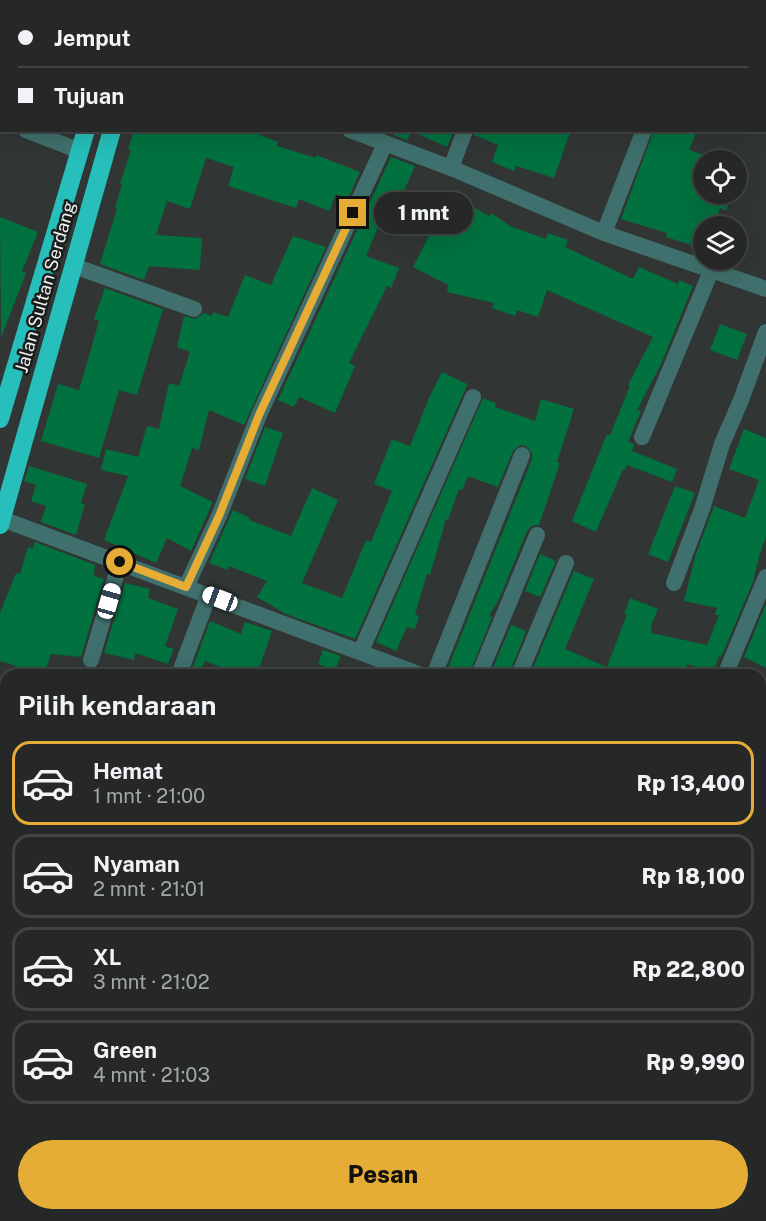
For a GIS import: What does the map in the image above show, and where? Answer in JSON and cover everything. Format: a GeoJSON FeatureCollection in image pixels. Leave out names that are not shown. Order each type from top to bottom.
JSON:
{"type":"FeatureCollection","features":[{"type":"Feature","properties":{"kind":"highway","name":"Jalan Sultan Serdang"},"geometry":{"type":"LineString","coordinates":[[0,419],[4,388],[85,132]]}},
{"type":"Feature","properties":{"kind":"highway","name":"Jalan Sultan Serdang"},"geometry":{"type":"LineString","coordinates":[[1,522],[111,132]]}},
{"type":"Feature","properties":{"kind":"street"},"geometry":{"type":"LineString","coordinates":[[31,132],[80,151]]}},
{"type":"Feature","properties":{"kind":"street"},"geometry":{"type":"LineString","coordinates":[[357,132],[451,168],[604,233],[766,289]]}},
{"type":"Feature","properties":{"kind":"street"},"geometry":{"type":"LineString","coordinates":[[451,168],[464,132]]}},
{"type":"Feature","properties":{"kind":"street"},"geometry":{"type":"LineString","coordinates":[[604,233],[643,132]]}},
{"type":"Feature","properties":{"kind":"street"},"geometry":{"type":"LineString","coordinates":[[186,587],[219,516],[259,415],[385,144]]}},
{"type":"Feature","properties":{"kind":"street"},"geometry":{"type":"LineString","coordinates":[[74,266],[194,309]]}},
{"type":"Feature","properties":{"kind":"street"},"geometry":{"type":"LineString","coordinates":[[642,437],[711,271]]}},
{"type":"Feature","properties":{"kind":"street"},"geometry":{"type":"LineString","coordinates":[[674,583],[702,509],[722,444],[766,332]]}},
{"type":"Feature","properties":{"kind":"street"},"geometry":{"type":"LineString","coordinates":[[361,651],[473,398]]}},
{"type":"Feature","properties":{"kind":"street"},"geometry":{"type":"LineString","coordinates":[[436,669],[522,455]]}},
{"type":"Feature","properties":{"kind":"street"},"geometry":{"type":"LineString","coordinates":[[1,522],[120,562],[406,669]]}},
{"type":"Feature","properties":{"kind":"street"},"geometry":{"type":"LineString","coordinates":[[481,669],[537,535]]}},
{"type":"Feature","properties":{"kind":"street"},"geometry":{"type":"LineString","coordinates":[[91,660],[120,562]]}},
{"type":"Feature","properties":{"kind":"street"},"geometry":{"type":"LineString","coordinates":[[522,669],[566,563]]}},
{"type":"Feature","properties":{"kind":"street"},"geometry":{"type":"LineString","coordinates":[[728,669],[766,577]]}},
{"type":"Feature","properties":{"kind":"street"},"geometry":{"type":"LineString","coordinates":[[181,669],[208,595]]}},
{"type":"Feature","properties":{"kind":"building"},"geometry":{"type":"Polygon","coordinates":[[[133,132],[253,132],[278,142],[277,146],[316,158],[316,155],[360,172],[348,199],[336,194],[329,211],[299,199],[296,208],[228,186],[234,167],[206,158],[190,209],[167,201],[156,235],[202,238],[200,270],[149,266],[144,280],[100,264],[117,209],[115,208],[122,184],[120,184],[131,150],[128,149],[133,132]]]}},
{"type":"Feature","properties":{"kind":"building"},"geometry":{"type":"Polygon","coordinates":[[[394,132],[411,132],[407,140],[393,135],[394,132]]]}},
{"type":"Feature","properties":{"kind":"building"},"geometry":{"type":"Polygon","coordinates":[[[413,132],[453,132],[447,147],[413,132]]]}},
{"type":"Feature","properties":{"kind":"building"},"geometry":{"type":"Polygon","coordinates":[[[475,132],[570,132],[554,178],[516,166],[514,171],[492,162],[498,145],[474,135],[475,132]]]}},
{"type":"Feature","properties":{"kind":"building"},"geometry":{"type":"Polygon","coordinates":[[[653,132],[696,132],[689,150],[693,151],[693,204],[728,204],[726,211],[720,208],[717,216],[693,216],[693,246],[666,237],[667,233],[621,219],[653,132]]]}},
{"type":"Feature","properties":{"kind":"building"},"geometry":{"type":"Polygon","coordinates":[[[391,157],[415,166],[387,229],[379,225],[366,256],[399,268],[391,288],[387,286],[349,363],[355,366],[335,413],[299,397],[294,407],[278,400],[391,157]]]}},
{"type":"Feature","properties":{"kind":"building"},"geometry":{"type":"Polygon","coordinates":[[[451,194],[489,216],[491,213],[512,227],[546,239],[548,233],[568,240],[565,247],[633,279],[639,267],[678,284],[679,280],[693,286],[661,364],[637,410],[641,411],[628,442],[634,444],[632,451],[677,469],[672,482],[627,465],[625,470],[623,469],[596,532],[572,521],[607,434],[610,435],[630,386],[628,385],[653,337],[547,290],[538,317],[517,310],[515,316],[492,308],[494,303],[447,292],[448,285],[413,267],[431,232],[429,231],[451,194]]]}},
{"type":"Feature","properties":{"kind":"building"},"geometry":{"type":"Polygon","coordinates":[[[0,217],[38,232],[22,271],[26,273],[1,338],[0,217]]]}},
{"type":"Feature","properties":{"kind":"building"},"geometry":{"type":"Polygon","coordinates":[[[293,236],[326,247],[244,425],[209,410],[199,450],[192,448],[180,486],[213,502],[191,551],[167,538],[156,563],[104,540],[128,476],[101,470],[106,449],[138,457],[147,426],[159,429],[169,383],[179,386],[190,352],[177,347],[184,316],[195,319],[204,313],[212,316],[213,312],[228,317],[245,275],[271,285],[293,236]]]}},
{"type":"Feature","properties":{"kind":"building"},"geometry":{"type":"Polygon","coordinates":[[[105,288],[163,309],[137,395],[119,390],[99,458],[41,441],[58,384],[79,390],[99,321],[94,319],[105,288]]]}},
{"type":"Feature","properties":{"kind":"building"},"geometry":{"type":"Polygon","coordinates":[[[720,324],[747,334],[737,360],[710,350],[720,324]]]}},
{"type":"Feature","properties":{"kind":"building"},"geometry":{"type":"Polygon","coordinates":[[[442,372],[467,384],[355,639],[286,614],[257,597],[267,581],[229,566],[228,570],[209,563],[233,510],[250,518],[249,520],[291,536],[312,488],[338,500],[302,583],[342,598],[366,540],[371,542],[392,491],[374,484],[392,439],[410,446],[442,372]]]}},
{"type":"Feature","properties":{"kind":"building"},"geometry":{"type":"Polygon","coordinates":[[[483,398],[496,403],[495,407],[535,421],[541,399],[574,409],[557,462],[560,463],[539,525],[531,526],[527,531],[500,597],[489,616],[492,617],[471,669],[448,669],[532,459],[532,453],[526,446],[520,445],[513,451],[498,487],[468,476],[462,490],[459,489],[448,520],[446,519],[430,575],[427,574],[415,615],[419,616],[415,629],[407,627],[396,651],[376,642],[483,398]]]}},
{"type":"Feature","properties":{"kind":"building"},"geometry":{"type":"Polygon","coordinates":[[[265,427],[283,433],[265,486],[245,479],[265,427]]]}},
{"type":"Feature","properties":{"kind":"building"},"geometry":{"type":"Polygon","coordinates":[[[744,429],[766,438],[766,537],[753,582],[714,669],[701,669],[687,664],[686,669],[533,669],[574,571],[594,579],[565,649],[607,667],[627,614],[624,614],[630,598],[658,609],[650,628],[651,633],[707,645],[719,615],[715,615],[717,608],[684,601],[695,557],[714,506],[745,518],[759,480],[729,469],[744,429]]]}},
{"type":"Feature","properties":{"kind":"building"},"geometry":{"type":"Polygon","coordinates":[[[29,466],[87,484],[81,503],[85,504],[76,535],[41,522],[46,506],[31,501],[36,485],[24,481],[29,466]]]}},
{"type":"Feature","properties":{"kind":"building"},"geometry":{"type":"Polygon","coordinates":[[[675,486],[695,493],[668,562],[648,554],[675,486]]]}},
{"type":"Feature","properties":{"kind":"building"},"geometry":{"type":"Polygon","coordinates":[[[35,542],[95,565],[94,576],[104,579],[81,657],[51,654],[46,669],[25,669],[0,661],[0,613],[16,573],[20,574],[28,547],[33,548],[35,542]]]}},
{"type":"Feature","properties":{"kind":"building"},"geometry":{"type":"Polygon","coordinates":[[[540,554],[554,560],[555,563],[540,597],[525,591],[540,554]]]}},
{"type":"Feature","properties":{"kind":"building"},"geometry":{"type":"Polygon","coordinates":[[[125,583],[150,589],[148,598],[178,609],[165,646],[174,649],[168,664],[135,653],[134,660],[104,653],[125,583]]]}},
{"type":"Feature","properties":{"kind":"building"},"geometry":{"type":"Polygon","coordinates":[[[766,604],[766,668],[744,657],[766,604]]]}},
{"type":"Feature","properties":{"kind":"building"},"geometry":{"type":"Polygon","coordinates":[[[210,621],[241,634],[245,622],[272,631],[259,669],[225,669],[205,661],[201,669],[193,667],[210,621]]]}},
{"type":"Feature","properties":{"kind":"building"},"geometry":{"type":"Polygon","coordinates":[[[511,625],[526,631],[511,669],[493,669],[511,625]]]}},
{"type":"Feature","properties":{"kind":"building"},"geometry":{"type":"Polygon","coordinates":[[[323,650],[341,656],[336,669],[318,664],[323,650]]]}},
{"type":"Feature","properties":{"kind":"route"},"geometry":{"type":"LineString","coordinates":[[120,562],[186,587],[219,516],[259,415],[353,213]]}}]}
